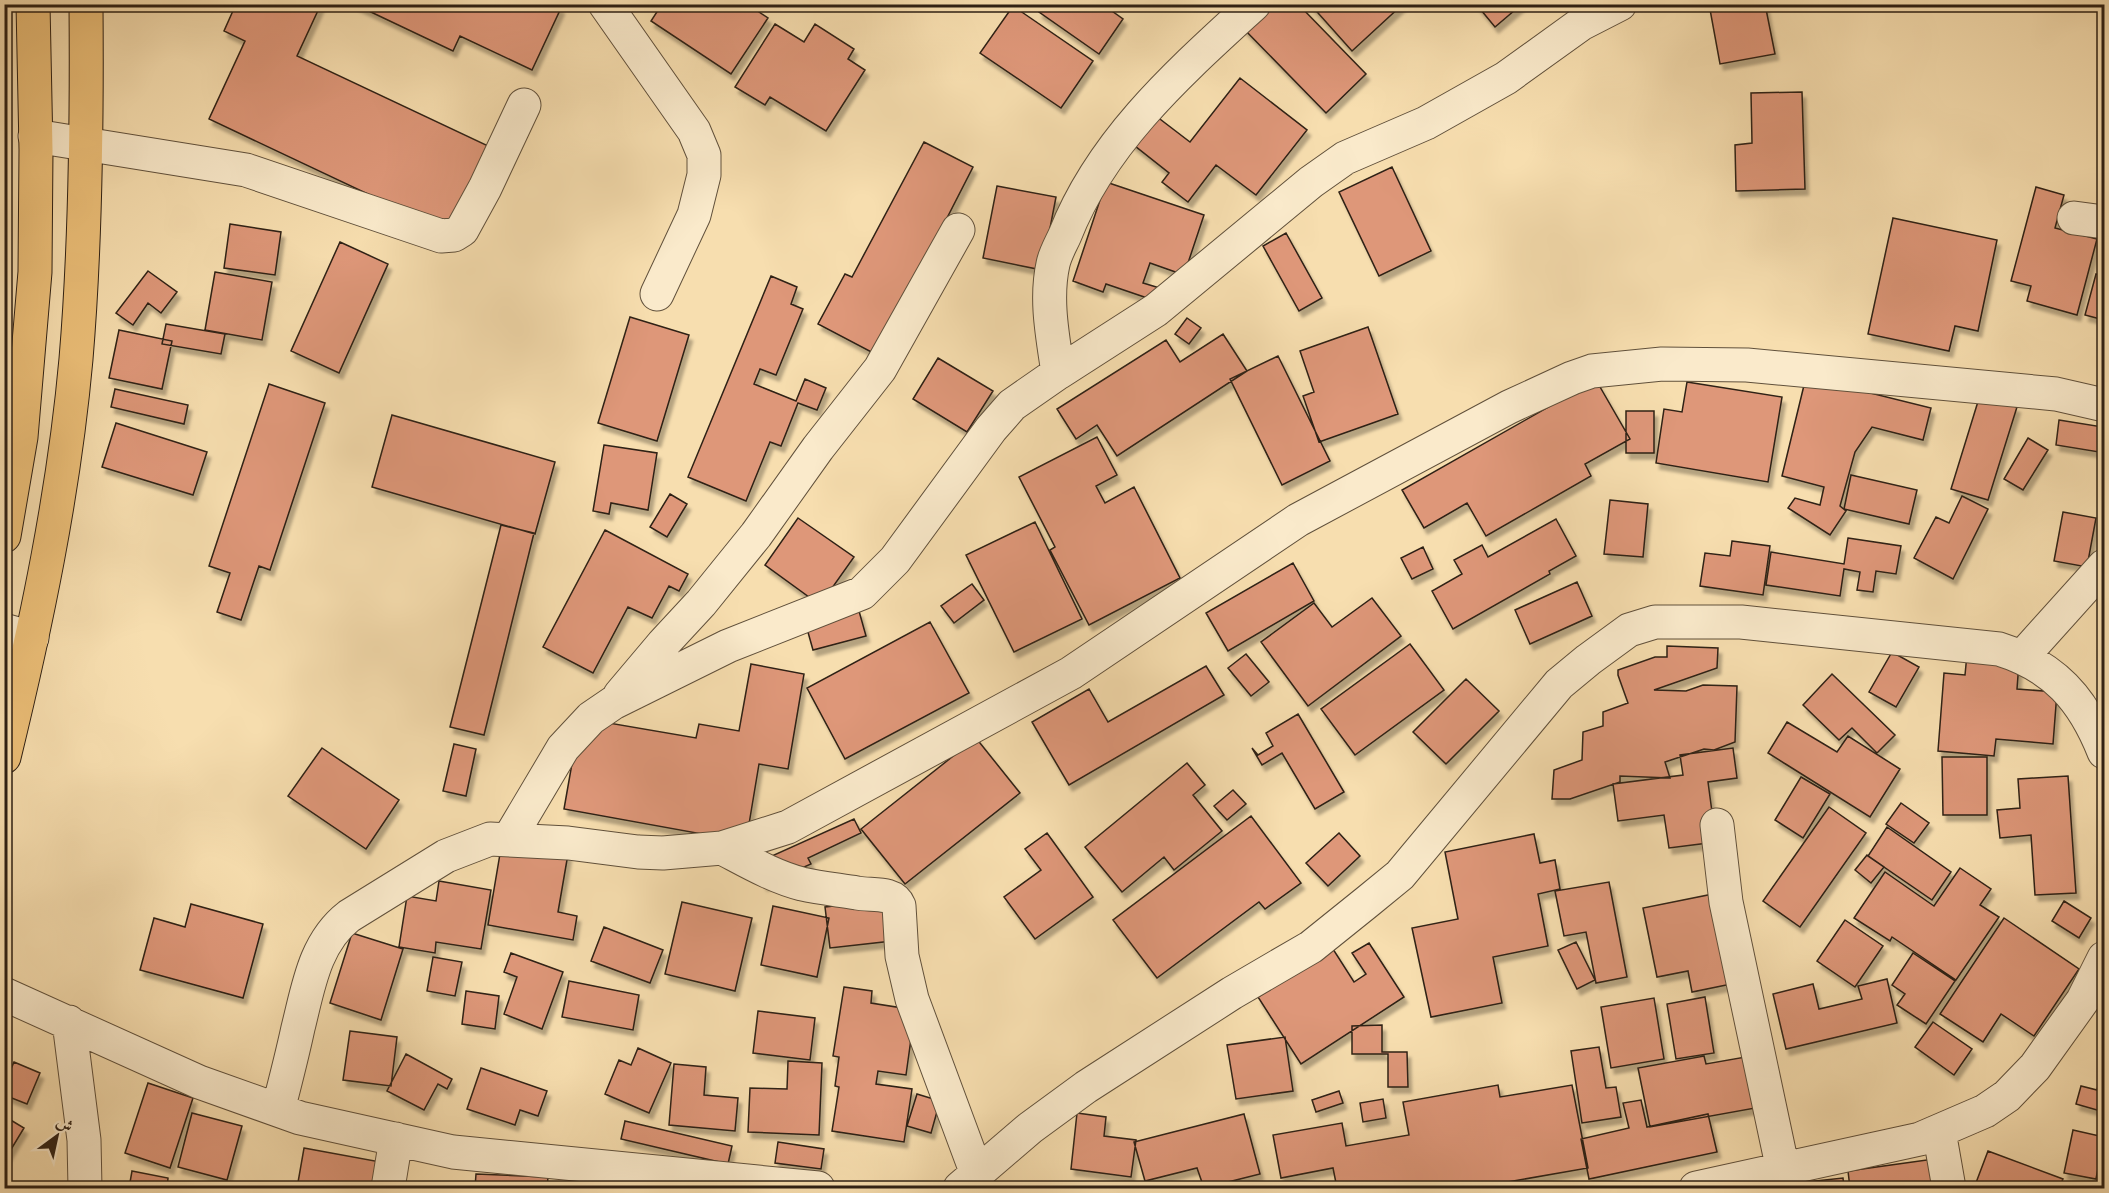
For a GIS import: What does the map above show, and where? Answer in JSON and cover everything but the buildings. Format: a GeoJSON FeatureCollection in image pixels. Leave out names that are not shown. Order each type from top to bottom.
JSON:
{"type":"FeatureCollection","features":[{"type":"Feature","properties":{"kind":"main road"},"geometry":{"type":"LineString","coordinates":[[4,536],[21,437],[34,272],[33,4]]}},
{"type":"Feature","properties":{"kind":"main road"},"geometry":{"type":"LineString","coordinates":[[4,756],[18,634],[45,579],[76,359],[83,242],[86,4]]}},
{"type":"Feature","properties":{"kind":"street"},"geometry":{"type":"LineString","coordinates":[[605,4],[694,131],[704,155],[704,175],[694,215],[657,294]]}},
{"type":"Feature","properties":{"kind":"street"},"geometry":{"type":"LineString","coordinates":[[1058,373],[1050,318],[1053,264],[1076,207],[1092,181],[1140,116],[1173,78],[1254,4]]}},
{"type":"Feature","properties":{"kind":"street"},"geometry":{"type":"LineString","coordinates":[[509,839],[563,748],[591,718],[613,703],[728,646],[862,593],[895,560],[1012,405],[1156,310],[1311,182],[1346,158],[1426,123],[1506,78],[1581,24],[1620,4]]}},
{"type":"Feature","properties":{"kind":"street"},"geometry":{"type":"LineString","coordinates":[[35,136],[85,142],[246,170],[441,236],[454,235],[462,230],[485,188],[524,105]]}},
{"type":"Feature","properties":{"kind":"street"},"geometry":{"type":"LineString","coordinates":[[613,703],[701,603],[756,535],[818,448],[880,369],[958,230]]}},
{"type":"Feature","properties":{"kind":"street"},"geometry":{"type":"LineString","coordinates":[[278,1110],[312,971],[323,946],[338,925],[367,904],[446,856],[489,839],[568,843],[663,853],[722,848],[788,827],[1071,673],[1298,520],[1509,407],[1572,378],[1592,371],[1662,364],[1747,365],[2056,394],[2104,405]]}},
{"type":"Feature","properties":{"kind":"street"},"geometry":{"type":"LineString","coordinates":[[2023,656],[2104,566]]}},
{"type":"Feature","properties":{"kind":"street"},"geometry":{"type":"LineString","coordinates":[[722,848],[774,874],[801,884],[890,896],[897,901],[902,956],[912,999],[968,1181],[1030,1128],[1086,1087],[1232,993],[1311,947],[1400,875],[1559,684],[1629,630],[1655,621],[1741,622],[1999,649],[2023,656],[2058,679],[2085,712],[2104,752]]}},
{"type":"Feature","properties":{"kind":"street"},"geometry":{"type":"LineString","coordinates":[[1718,825],[1726,902],[1783,1170]]}},
{"type":"Feature","properties":{"kind":"street"},"geometry":{"type":"LineString","coordinates":[[1696,1188],[1920,1139],[1977,1114],[2000,1101],[2035,1067],[2083,1000],[2104,958]]}},
{"type":"Feature","properties":{"kind":"street"},"geometry":{"type":"LineString","coordinates":[[4,994],[199,1082],[300,1118],[453,1152],[818,1188]]}},
{"type":"Feature","properties":{"kind":"street"},"geometry":{"type":"LineString","coordinates":[[69,1022],[84,1140],[85,1188]]}},
{"type":"Feature","properties":{"kind":"street"},"geometry":{"type":"LineString","coordinates":[[1940,1131],[1949,1188]]}},
{"type":"Feature","properties":{"kind":"street"},"geometry":{"type":"LineString","coordinates":[[388,1188],[396,1139]]}}]}
